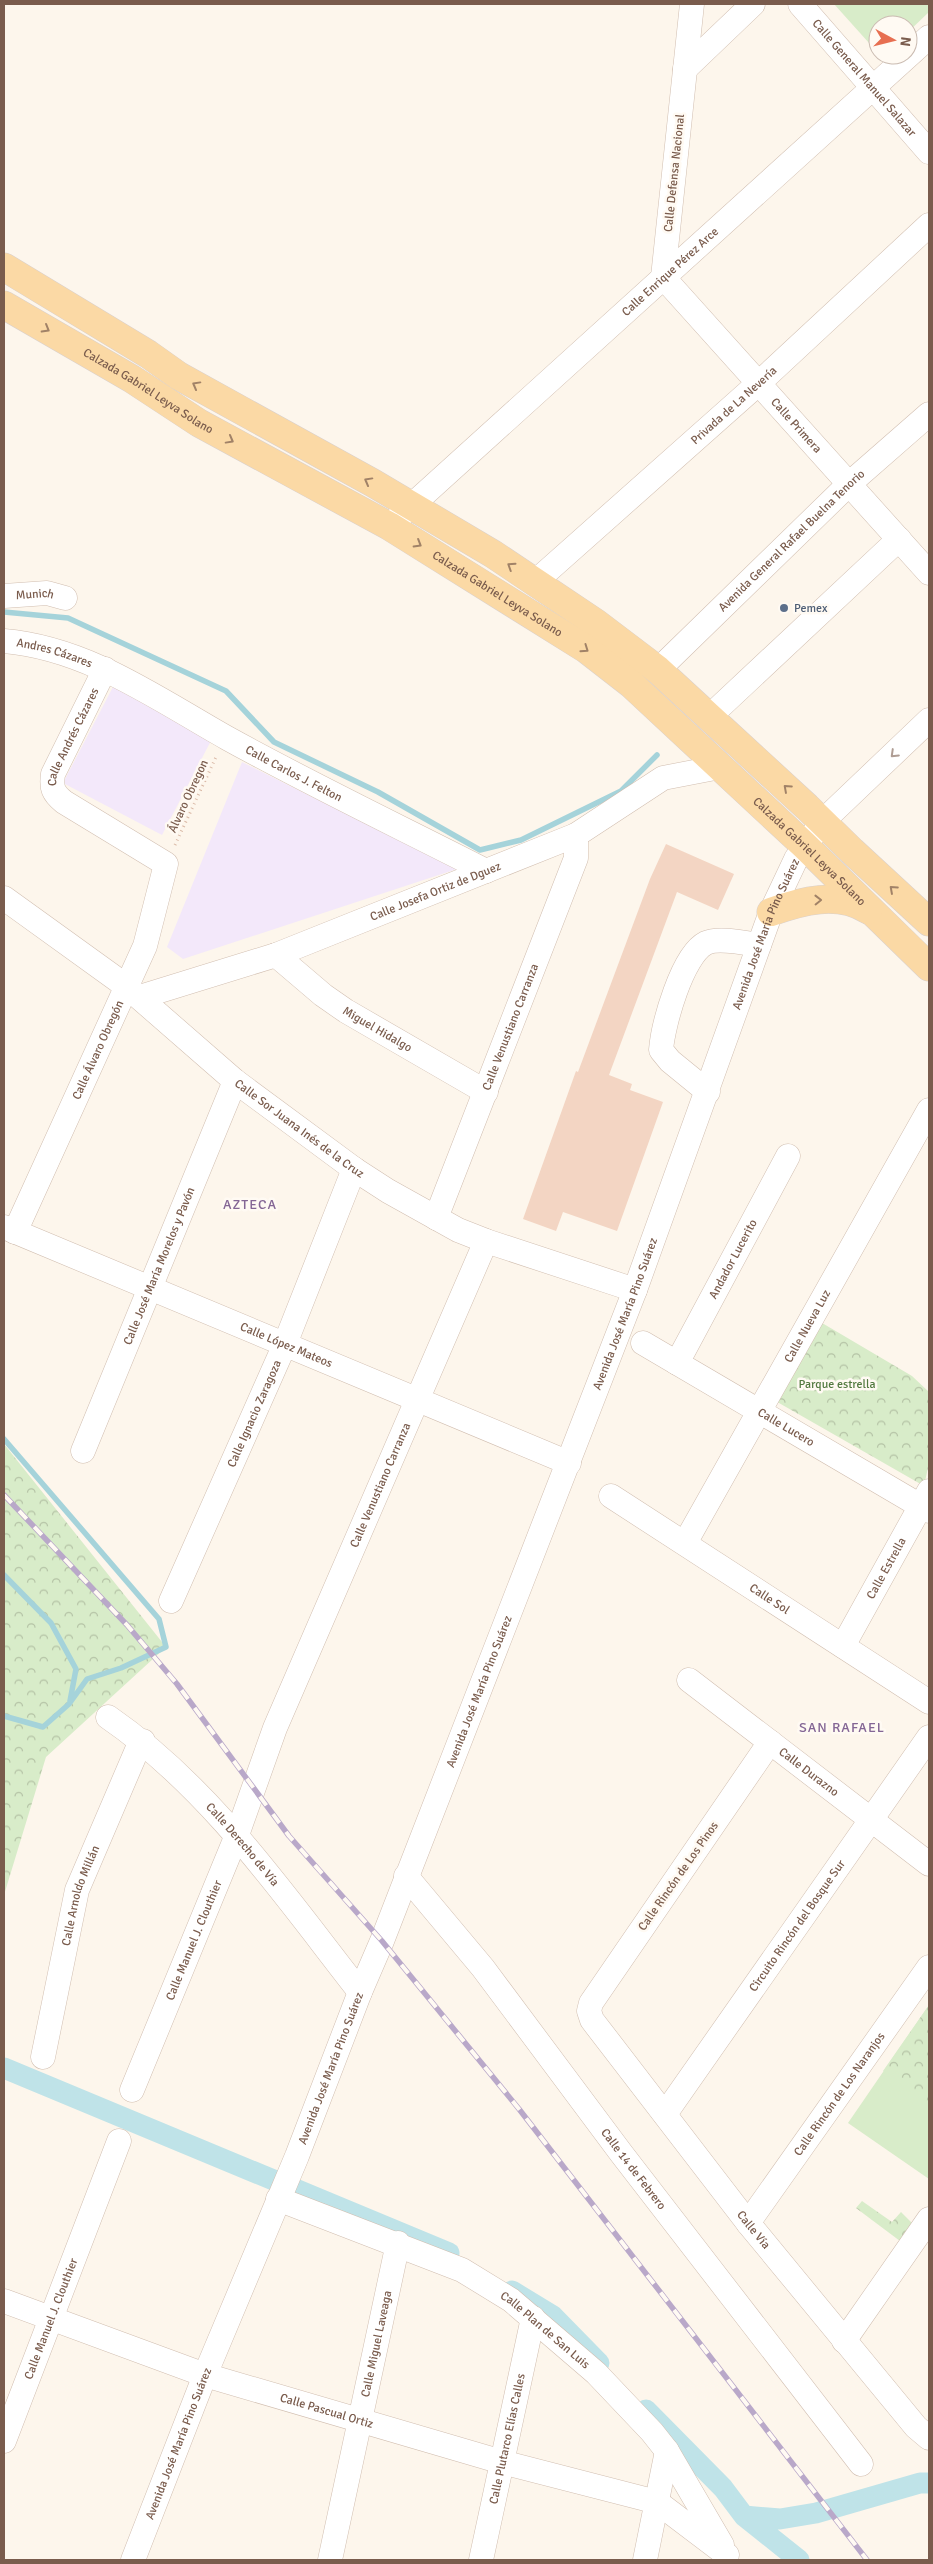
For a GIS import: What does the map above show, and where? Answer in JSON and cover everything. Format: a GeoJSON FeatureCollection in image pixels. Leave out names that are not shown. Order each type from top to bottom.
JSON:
{"type":"FeatureCollection","features":[{"type":"Feature","properties":{"kind":"main road"},"geometry":{"type":"LineString","coordinates":[[4,267],[148,354],[179,376],[410,505],[596,622],[658,670],[929,922]]}},
{"type":"Feature","properties":{"kind":"main road","name":"Calzada Gabriel Leyva Solano"},"geometry":{"type":"LineString","coordinates":[[4,305],[132,379],[199,423],[389,526],[586,649],[632,684],[804,845],[929,967]]}},
{"type":"Feature","properties":{"kind":"main road"},"geometry":{"type":"LineString","coordinates":[[132,379],[148,354]]}},
{"type":"Feature","properties":{"kind":"main road"},"geometry":{"type":"LineString","coordinates":[[771,912],[795,903],[821,900],[862,906],[876,915]]}},
{"type":"Feature","properties":{"kind":"street","name":"Calle Defensa Nacional"},"geometry":{"type":"LineString","coordinates":[[663,278],[692,4]]}},
{"type":"Feature","properties":{"kind":"street"},"geometry":{"type":"LineString","coordinates":[[685,69],[753,4]]}},
{"type":"Feature","properties":{"kind":"street","name":"Calle General Manuel Salazar"},"geometry":{"type":"LineString","coordinates":[[800,4],[929,152]]}},
{"type":"Feature","properties":{"kind":"street","name":"Calle Enrique Pérez Arce"},"geometry":{"type":"LineString","coordinates":[[389,526],[929,37]]}},
{"type":"Feature","properties":{"kind":"street","name":"Privada de La Nevería"},"geometry":{"type":"LineString","coordinates":[[535,582],[760,382],[929,225]]}},
{"type":"Feature","properties":{"kind":"street","name":"Calle Primera"},"geometry":{"type":"LineString","coordinates":[[663,278],[760,382],[929,573]]}},
{"type":"Feature","properties":{"kind":"street","name":"Avenida General Rafael Buelna Tenorio"},"geometry":{"type":"LineString","coordinates":[[658,670],[850,484],[929,414]]}},
{"type":"Feature","properties":{"kind":"street"},"geometry":{"type":"LineString","coordinates":[[709,717],[899,540]]}},
{"type":"Feature","properties":{"kind":"street","name":"Munich"},"geometry":{"type":"LineString","coordinates":[[4,596],[47,593],[65,598]]}},
{"type":"Feature","properties":{"kind":"street","name":"Andres Cázares"},"geometry":{"type":"LineString","coordinates":[[4,641],[41,646],[73,656],[105,670]]}},
{"type":"Feature","properties":{"kind":"street","name":"Calle Carlos J. Felton"},"geometry":{"type":"LineString","coordinates":[[105,670],[226,737],[486,871]]}},
{"type":"Feature","properties":{"kind":"street","name":"Calle Andrés Cázares"},"geometry":{"type":"LineString","coordinates":[[105,670],[53,774],[52,785],[54,794],[166,864]]}},
{"type":"Feature","properties":{"kind":"street","name":"Avenida José María Pino Suárez"},"geometry":{"type":"LineString","coordinates":[[133,2560],[205,2375],[297,2156],[570,1463],[708,1092],[771,912],[804,845],[822,822],[929,720]]}},
{"type":"Feature","properties":{"kind":"street","name":"Calle Josefa Ortiz de Dguez"},"geometry":{"type":"LineString","coordinates":[[133,992],[276,955],[576,835],[663,778],[720,767]]}},
{"type":"Feature","properties":{"kind":"street","name":"Calle Venustiano Carranza"},"geometry":{"type":"LineString","coordinates":[[436,1218],[576,858],[576,835]]}},
{"type":"Feature","properties":{"kind":"street","name":"Calle Álvaro Obregón"},"geometry":{"type":"LineString","coordinates":[[10,1229],[133,992],[166,864]]}},
{"type":"Feature","properties":{"kind":"street","name":"Calle Sor Juana Inés de la Cruz"},"geometry":{"type":"LineString","coordinates":[[4,898],[133,992],[235,1081],[354,1170],[436,1218],[486,1241],[635,1290]]}},
{"type":"Feature","properties":{"kind":"street"},"geometry":{"type":"LineString","coordinates":[[708,1092],[670,1061],[661,1050],[662,1031],[671,1004],[684,971],[696,952],[706,943],[726,941],[759,945]]}},
{"type":"Feature","properties":{"kind":"street","name":"Miguel Hidalgo"},"geometry":{"type":"LineString","coordinates":[[276,955],[323,995],[346,1011],[486,1092]]}},
{"type":"Feature","properties":{"kind":"street","name":"Calle José María Morelos y Pavón"},"geometry":{"type":"LineString","coordinates":[[83,1450],[235,1081]]}},
{"type":"Feature","properties":{"kind":"street","name":"Calle Nueva Luz"},"geometry":{"type":"LineString","coordinates":[[685,1543],[929,1110]]}},
{"type":"Feature","properties":{"kind":"street","name":"Andador Lucerito"},"geometry":{"type":"LineString","coordinates":[[677,1363],[788,1156]]}},
{"type":"Feature","properties":{"kind":"street","name":"Calle Ignacio Zaragoza"},"geometry":{"type":"LineString","coordinates":[[171,1600],[285,1344],[354,1170]]}},
{"type":"Feature","properties":{"kind":"street","name":"Calle López Mateos"},"geometry":{"type":"LineString","coordinates":[[10,1229],[570,1463]]}},
{"type":"Feature","properties":{"kind":"street","name":"Calle Venustiano Carranza"},"geometry":{"type":"LineString","coordinates":[[253,1789],[274,1728],[486,1241]]}},
{"type":"Feature","properties":{"kind":"street","name":"Calle Lucero"},"geometry":{"type":"LineString","coordinates":[[643,1343],[758,1411],[927,1503]]}},
{"type":"Feature","properties":{"kind":"street","name":"Calle Sol"},"geometry":{"type":"LineString","coordinates":[[611,1496],[929,1702]]}},
{"type":"Feature","properties":{"kind":"street","name":"Calle Estrella"},"geometry":{"type":"LineString","coordinates":[[843,1646],[927,1503]]}},
{"type":"Feature","properties":{"kind":"street","name":"Calle Durazno"},"geometry":{"type":"LineString","coordinates":[[690,1680],[929,1864]]}},
{"type":"Feature","properties":{"kind":"street","name":"Calle Derecho de Vía"},"geometry":{"type":"LineString","coordinates":[[108,1716],[144,1741],[237,1835],[360,1992]]}},
{"type":"Feature","properties":{"kind":"street","name":"Circuito Rincón del Bosque Sur"},"geometry":{"type":"LineString","coordinates":[[665,2114],[929,1737]]}},
{"type":"Feature","properties":{"kind":"street","name":"Calle Arnoldo Millán"},"geometry":{"type":"LineString","coordinates":[[43,2057],[77,1890],[137,1750],[144,1741]]}},
{"type":"Feature","properties":{"kind":"street","name":"Calle Rincón de Los Pinos"},"geometry":{"type":"LineString","coordinates":[[589,2011],[590,2003],[770,1742]]}},
{"type":"Feature","properties":{"kind":"street","name":"Calle Manuel J. Clouthier"},"geometry":{"type":"LineString","coordinates":[[132,2090],[237,1835],[253,1789]]}},
{"type":"Feature","properties":{"kind":"street","name":"Calle 14 de Febrero"},"geometry":{"type":"LineString","coordinates":[[406,1876],[483,1968],[620,2153],[861,2464]]}},
{"type":"Feature","properties":{"kind":"street","name":"Calle Rincón de Los Naranjos"},"geometry":{"type":"LineString","coordinates":[[748,2223],[929,1967]]}},
{"type":"Feature","properties":{"kind":"street","name":"Calle Vía"},"geometry":{"type":"LineString","coordinates":[[589,2011],[592,2020],[748,2223],[916,2427],[929,2438]]}},
{"type":"Feature","properties":{"kind":"street","name":"Calle Manuel J. Clouthier"},"geometry":{"type":"LineString","coordinates":[[4,2440],[119,2141]]}},
{"type":"Feature","properties":{"kind":"street","name":"Calle Plan de San Luis"},"geometry":{"type":"LineString","coordinates":[[280,2194],[470,2274],[511,2300],[596,2373],[667,2451],[730,2558]]}},
{"type":"Feature","properties":{"kind":"street"},"geometry":{"type":"LineString","coordinates":[[844,2341],[929,2219]]}},
{"type":"Feature","properties":{"kind":"street","name":"Calle Miguel Laveaga"},"geometry":{"type":"LineString","coordinates":[[330,2560],[398,2244]]}},
{"type":"Feature","properties":{"kind":"street","name":"Calle Pascual Ortiz"},"geometry":{"type":"LineString","coordinates":[[4,2301],[205,2375],[502,2462],[657,2502]]}},
{"type":"Feature","properties":{"kind":"street","name":"Calle Plutarco Elías Calles"},"geometry":{"type":"LineString","coordinates":[[481,2560],[533,2318]]}},
{"type":"Feature","properties":{"kind":"street"},"geometry":{"type":"LineString","coordinates":[[645,2560],[667,2451]]}},
{"type":"Feature","properties":{"kind":"street"},"geometry":{"type":"LineString","coordinates":[[657,2502],[730,2558]]}},
{"type":"Feature","properties":{"kind":"path","name":"Álvaro Obregon"},"geometry":{"type":"LineString","coordinates":[[166,864],[226,737]]}},
{"type":"Feature","properties":{"kind":"shaded area"},"geometry":{"type":"Polygon","coordinates":[[[115,683],[214,735],[162,835],[63,783],[115,683]]]}},
{"type":"Feature","properties":{"kind":"shaded area"},"geometry":{"type":"Polygon","coordinates":[[[242,762],[457,869],[183,959],[167,947],[242,762]]]}},
{"type":"Feature","properties":{"kind":"green space"},"geometry":{"type":"Polygon","coordinates":[[[834,4],[929,4],[929,12],[918,22],[918,15],[868,15],[868,42],[834,4]]]}},
{"type":"Feature","properties":{"kind":"green space","name":"Parque estrella"},"geometry":{"type":"Polygon","coordinates":[[[817,1320],[912,1376],[929,1392],[929,1463],[924,1486],[772,1399],[817,1320]]]}},
{"type":"Feature","properties":{"kind":"green space"},"geometry":{"type":"Polygon","coordinates":[[[4,1444],[166,1647],[46,1757],[4,1895],[4,1444]]]}},
{"type":"Feature","properties":{"kind":"green space"},"geometry":{"type":"Polygon","coordinates":[[[929,2005],[929,2179],[848,2123],[929,2005]]]}},
{"type":"Feature","properties":{"kind":"green space"},"geometry":{"type":"Polygon","coordinates":[[[929,2005],[929,2103],[883,2071],[929,2005]]]}},
{"type":"Feature","properties":{"kind":"green space"},"geometry":{"type":"Polygon","coordinates":[[[862,2201],[892,2222],[901,2212],[912,2223],[900,2241],[856,2208],[862,2201]]]}},
{"type":"Feature","properties":{"kind":"building"},"geometry":{"type":"Polygon","coordinates":[[[666,844],[734,874],[718,910],[677,892],[609,1075],[632,1084],[630,1090],[663,1102],[617,1231],[563,1212],[556,1231],[523,1219],[576,1071],[578,1072],[650,879],[666,844]]]}},
{"type":"Feature","properties":{"kind":"waterway"},"geometry":{"type":"LineString","coordinates":[[4,612],[68,618],[226,691],[274,742],[378,792],[480,850],[521,840],[621,791],[657,755]]}},
{"type":"Feature","properties":{"kind":"waterway"},"geometry":{"type":"LineString","coordinates":[[4,1439],[159,1619],[166,1647],[121,1668],[87,1679],[69,1704],[43,1727],[4,1716]]}},
{"type":"Feature","properties":{"kind":"waterway"},"geometry":{"type":"LineString","coordinates":[[4,1575],[51,1623],[76,1669],[70,1701]]}},
{"type":"Feature","properties":{"kind":"waterway"},"geometry":{"type":"LineString","coordinates":[[4,2068],[449,2253]]}},
{"type":"Feature","properties":{"kind":"waterway"},"geometry":{"type":"LineString","coordinates":[[512,2291],[553,2316],[599,2363]]}},
{"type":"Feature","properties":{"kind":"waterway"},"geometry":{"type":"LineString","coordinates":[[646,2410],[723,2488],[744,2516],[780,2519],[816,2513],[920,2483],[929,2483]]}},
{"type":"Feature","properties":{"kind":"waterway"},"geometry":{"type":"LineString","coordinates":[[744,2516],[799,2560]]}},
{"type":"Feature","properties":{"kind":"railway"},"geometry":{"type":"LineString","coordinates":[[4,1495],[127,1625],[177,1684],[289,1836],[382,1941],[519,2109],[867,2560]]}},
{"type":"Feature","properties":{"kind":"place","name":"Pemex"},"geometry":{"type":"Point","coordinates":[784,608]}},
{"type":"Feature","properties":{"kind":"district","name":"AZTECA"},"geometry":{"type":"Point","coordinates":[250,1204]}},
{"type":"Feature","properties":{"kind":"district","name":"SAN RAFAEL"},"geometry":{"type":"Point","coordinates":[842,1727]}}]}
